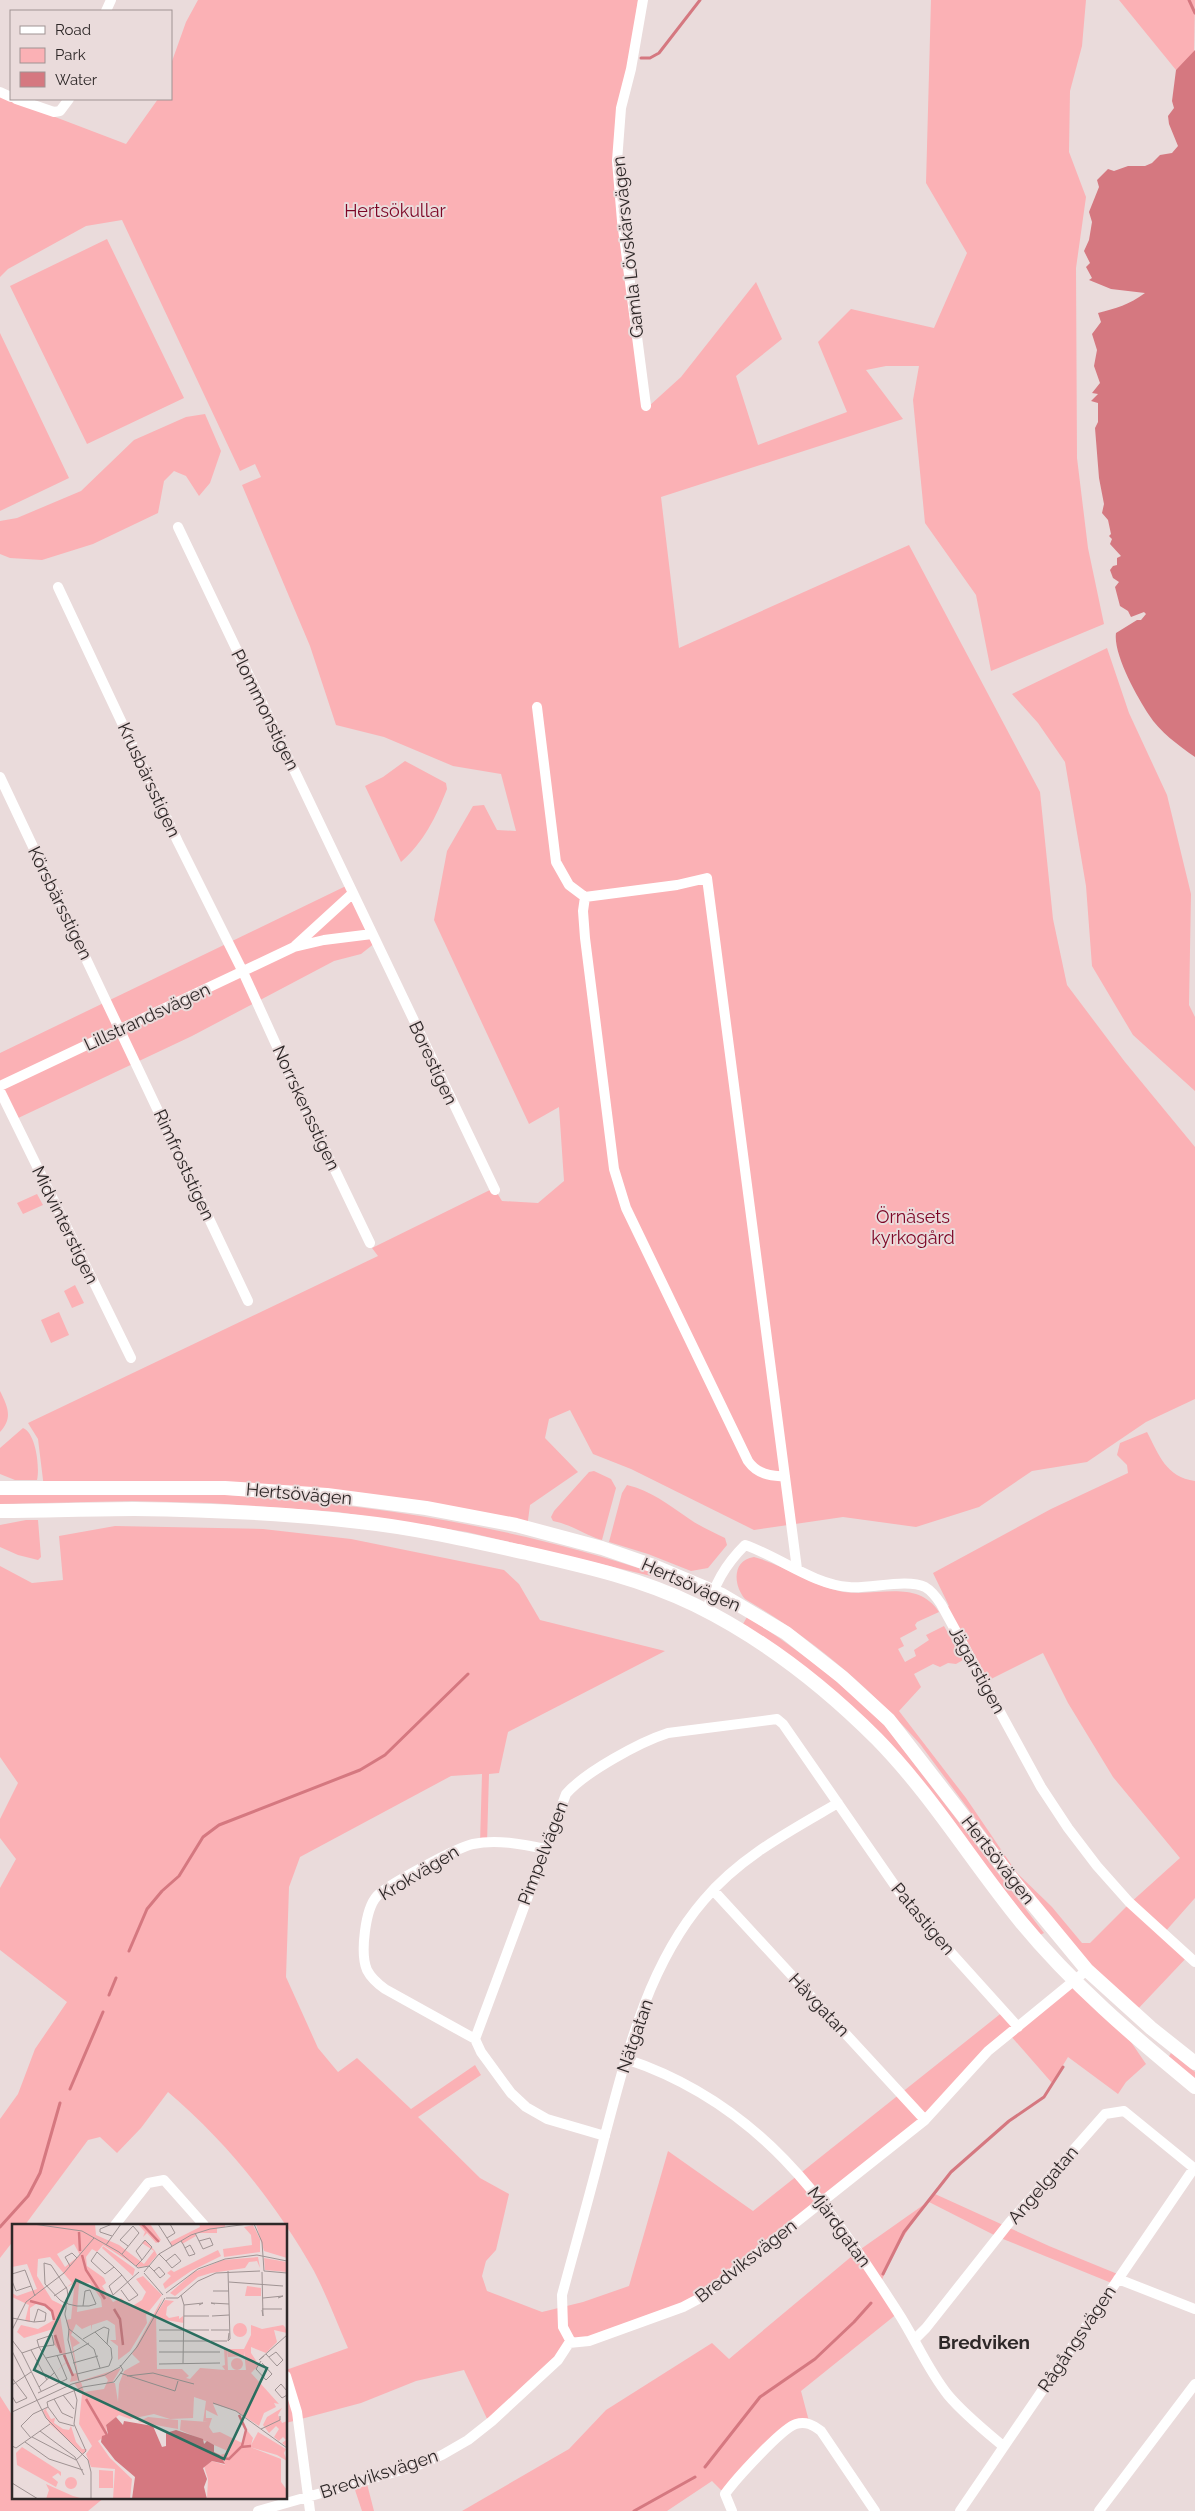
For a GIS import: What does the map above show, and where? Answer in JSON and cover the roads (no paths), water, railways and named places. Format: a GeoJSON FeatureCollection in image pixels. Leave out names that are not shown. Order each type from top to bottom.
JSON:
{"type":"FeatureCollection","features":[{"type":"Feature","properties":{"kind":"main road","name":"Hertsövägen"},"geometry":{"type":"LineString","coordinates":[[0,1488],[226,1488],[327,1495],[426,1508],[516,1525],[602,1548],[651,1565],[713,1591],[786,1633],[842,1677],[889,1720],[1016,1884],[1087,1970],[1151,2028],[1195,2063]]}},
{"type":"Feature","properties":{"kind":"main road","name":"Hertsövägen"},"geometry":{"type":"LineString","coordinates":[[0,1511],[132,1509],[249,1513],[360,1522],[432,1533],[585,1566],[642,1584],[706,1612],[747,1635],[809,1678],[878,1740],[917,1785],[1020,1921],[1074,1981],[1099,2006],[1195,2087]]}},
{"type":"Feature","properties":{"kind":"street","name":"Gamla Lövskärsvägen"},"geometry":{"type":"LineString","coordinates":[[643,0],[631,69],[621,108],[617,161],[623,230],[646,406]]}},
{"type":"Feature","properties":{"kind":"street"},"geometry":{"type":"LineString","coordinates":[[19,100],[54,112],[60,111],[68,100]]}},
{"type":"Feature","properties":{"kind":"street","name":"Plommonstigen"},"geometry":{"type":"LineString","coordinates":[[178,528],[353,893]]}},
{"type":"Feature","properties":{"kind":"street","name":"Krusbärsstigen"},"geometry":{"type":"LineString","coordinates":[[58,587],[178,842],[243,972]]}},
{"type":"Feature","properties":{"kind":"street"},"geometry":{"type":"LineString","coordinates":[[537,707],[556,862],[569,884],[585,897],[677,885],[707,878],[797,1569]]}},
{"type":"Feature","properties":{"kind":"street","name":"Körsbärsstigen"},"geometry":{"type":"LineString","coordinates":[[0,777],[121,1029]]}},
{"type":"Feature","properties":{"kind":"street"},"geometry":{"type":"LineString","coordinates":[[353,893],[372,934]]}},
{"type":"Feature","properties":{"kind":"street","name":"Lillstrandsvägen"},"geometry":{"type":"LineString","coordinates":[[294,947],[353,893]]}},
{"type":"Feature","properties":{"kind":"street"},"geometry":{"type":"LineString","coordinates":[[585,897],[584,920],[614,1169],[626,1208],[748,1461],[754,1468],[764,1474],[785,1476]]}},
{"type":"Feature","properties":{"kind":"street","name":"Lillstrandsvägen"},"geometry":{"type":"LineString","coordinates":[[0,1086],[294,947],[324,940],[372,934]]}},
{"type":"Feature","properties":{"kind":"street","name":"Borestigen"},"geometry":{"type":"LineString","coordinates":[[372,934],[495,1190]]}},
{"type":"Feature","properties":{"kind":"street","name":"Norrskensstigen"},"geometry":{"type":"LineString","coordinates":[[243,972],[298,1095],[370,1243]]}},
{"type":"Feature","properties":{"kind":"street","name":"Rimfroststigen"},"geometry":{"type":"LineString","coordinates":[[121,1029],[248,1301]]}},
{"type":"Feature","properties":{"kind":"street","name":"Midvinterstigen"},"geometry":{"type":"LineString","coordinates":[[0,1091],[131,1358]]}},
{"type":"Feature","properties":{"kind":"street","name":"Jägarstigen"},"geometry":{"type":"LineString","coordinates":[[706,1612],[713,1591],[728,1562],[745,1545],[763,1551],[797,1569],[840,1586],[857,1588],[914,1585],[930,1590],[941,1604],[1041,1787],[1068,1828],[1097,1866],[1129,1902],[1195,1962]]}},
{"type":"Feature","properties":{"kind":"street","name":"Pimpelvägen"},"geometry":{"type":"LineString","coordinates":[[475,2039],[562,1801],[575,1783],[651,1739],[682,1730],[777,1719],[838,1803]]}},
{"type":"Feature","properties":{"kind":"street","name":"Nätgatan"},"geometry":{"type":"LineString","coordinates":[[571,2342],[563,2327],[561,2303],[626,2059],[638,2023],[661,1968],[684,1927],[713,1890],[730,1873],[771,1842],[838,1803]]}},
{"type":"Feature","properties":{"kind":"street","name":"Patastigen"},"geometry":{"type":"LineString","coordinates":[[838,1803],[909,1906],[1018,2027]]}},
{"type":"Feature","properties":{"kind":"street","name":"Krokvägen"},"geometry":{"type":"LineString","coordinates":[[475,2039],[385,1989],[373,1979],[367,1970],[364,1957],[371,1906],[382,1892],[463,1847],[494,1842],[545,1849]]}},
{"type":"Feature","properties":{"kind":"street","name":"Håvgatan"},"geometry":{"type":"LineString","coordinates":[[713,1890],[925,2120]]}},
{"type":"Feature","properties":{"kind":"street","name":"Bredviksvägen"},"geometry":{"type":"LineString","coordinates":[[258,2511],[416,2466],[455,2448],[492,2421],[558,2360],[571,2342],[588,2341],[695,2302],[925,2120],[988,2051],[1087,1970]]}},
{"type":"Feature","properties":{"kind":"street"},"geometry":{"type":"LineString","coordinates":[[475,2039],[481,2052],[511,2093],[526,2107],[547,2119],[605,2136]]}},
{"type":"Feature","properties":{"kind":"street","name":"Mjärdgatan"},"geometry":{"type":"LineString","coordinates":[[626,2059],[669,2077],[734,2116],[777,2151],[823,2202],[855,2246],[948,2394],[979,2426],[1004,2446]]}},
{"type":"Feature","properties":{"kind":"street","name":"Angelgatan"},"geometry":{"type":"LineString","coordinates":[[914,2340],[926,2328],[1010,2223],[1105,2114],[1124,2112],[1194,2169]]}},
{"type":"Feature","properties":{"kind":"street","name":"Rågångsvägen"},"geometry":{"type":"LineString","coordinates":[[960,2511],[1194,2169]]}},
{"type":"Feature","properties":{"kind":"street"},"geometry":{"type":"LineString","coordinates":[[116,2224],[148,2183],[164,2180],[203,2224]]}},
{"type":"Feature","properties":{"kind":"street"},"geometry":{"type":"LineString","coordinates":[[1118,2279],[1195,2309]]}},
{"type":"Feature","properties":{"kind":"street"},"geometry":{"type":"LineString","coordinates":[[288,2383],[297,2412],[308,2497]]}},
{"type":"Feature","properties":{"kind":"street"},"geometry":{"type":"LineString","coordinates":[[1099,2511],[1195,2384]]}},
{"type":"Feature","properties":{"kind":"street"},"geometry":{"type":"LineString","coordinates":[[732,2511],[725,2494],[742,2470],[795,2424],[809,2423],[821,2430],[875,2511]]}},
{"type":"Feature","properties":{"kind":"street","name":"Bredviksvägen"},"geometry":{"type":"LineString","coordinates":[[308,2497],[310,2511]]}},
{"type":"Feature","properties":{"kind":"water"},"geometry":{"type":"Polygon","coordinates":[[[1195,50],[1195,757],[1170,738],[1153,721],[1132,687],[1118,652],[1116,633],[1137,620],[1141,620],[1146,614],[1144,612],[1131,617],[1128,611],[1120,606],[1115,587],[1119,582],[1113,578],[1110,570],[1113,566],[1117,565],[1117,558],[1121,556],[1110,544],[1112,539],[1109,536],[1111,534],[1108,520],[1102,513],[1104,504],[1099,478],[1095,428],[1098,422],[1098,403],[1091,401],[1098,394],[1092,393],[1100,383],[1094,366],[1097,350],[1092,334],[1101,322],[1098,313],[1117,308],[1145,293],[1111,289],[1089,280],[1092,278],[1086,267],[1090,263],[1084,251],[1089,240],[1092,222],[1089,212],[1099,187],[1097,180],[1108,169],[1114,171],[1128,166],[1145,166],[1152,163],[1160,155],[1172,153],[1178,146],[1169,124],[1168,116],[1174,108],[1172,101],[1176,70],[1195,50]]]}},
{"type":"Feature","properties":{"kind":"waterway"},"geometry":{"type":"LineString","coordinates":[[641,58],[650,58],[659,53],[700,0]]}},
{"type":"Feature","properties":{"kind":"waterway"},"geometry":{"type":"LineString","coordinates":[[1189,0],[1195,13]]}},
{"type":"Feature","properties":{"kind":"waterway"},"geometry":{"type":"LineString","coordinates":[[129,1951],[147,1909],[162,1891],[179,1876],[203,1837],[219,1825],[360,1770],[385,1755],[468,1674]]}},
{"type":"Feature","properties":{"kind":"waterway"},"geometry":{"type":"LineString","coordinates":[[109,1995],[116,1978]]}},
{"type":"Feature","properties":{"kind":"waterway"},"geometry":{"type":"LineString","coordinates":[[70,2089],[103,2012]]}},
{"type":"Feature","properties":{"kind":"waterway"},"geometry":{"type":"LineString","coordinates":[[883,2274],[904,2232],[951,2172],[1009,2121],[1044,2097],[1063,2067]]}},
{"type":"Feature","properties":{"kind":"waterway"},"geometry":{"type":"LineString","coordinates":[[0,2227],[28,2196],[40,2173],[60,2103]]}},
{"type":"Feature","properties":{"kind":"waterway"},"geometry":{"type":"LineString","coordinates":[[705,2467],[760,2397],[815,2359],[871,2303]]}},
{"type":"Feature","properties":{"kind":"waterway"},"geometry":{"type":"LineString","coordinates":[[634,2511],[695,2477]]}},
{"type":"Feature","properties":{"kind":"district","name":"Bredviken"},"geometry":{"type":"Point","coordinates":[984,2342]}},
{"type":"Feature","properties":{"kind":"park label","name":"Hertsökullar"},"geometry":{"type":"Point","coordinates":[395,211]}},
{"type":"Feature","properties":{"kind":"park label","name":"Örnäsets kyrkogård"},"geometry":{"type":"Point","coordinates":[913,1227]}}]}
